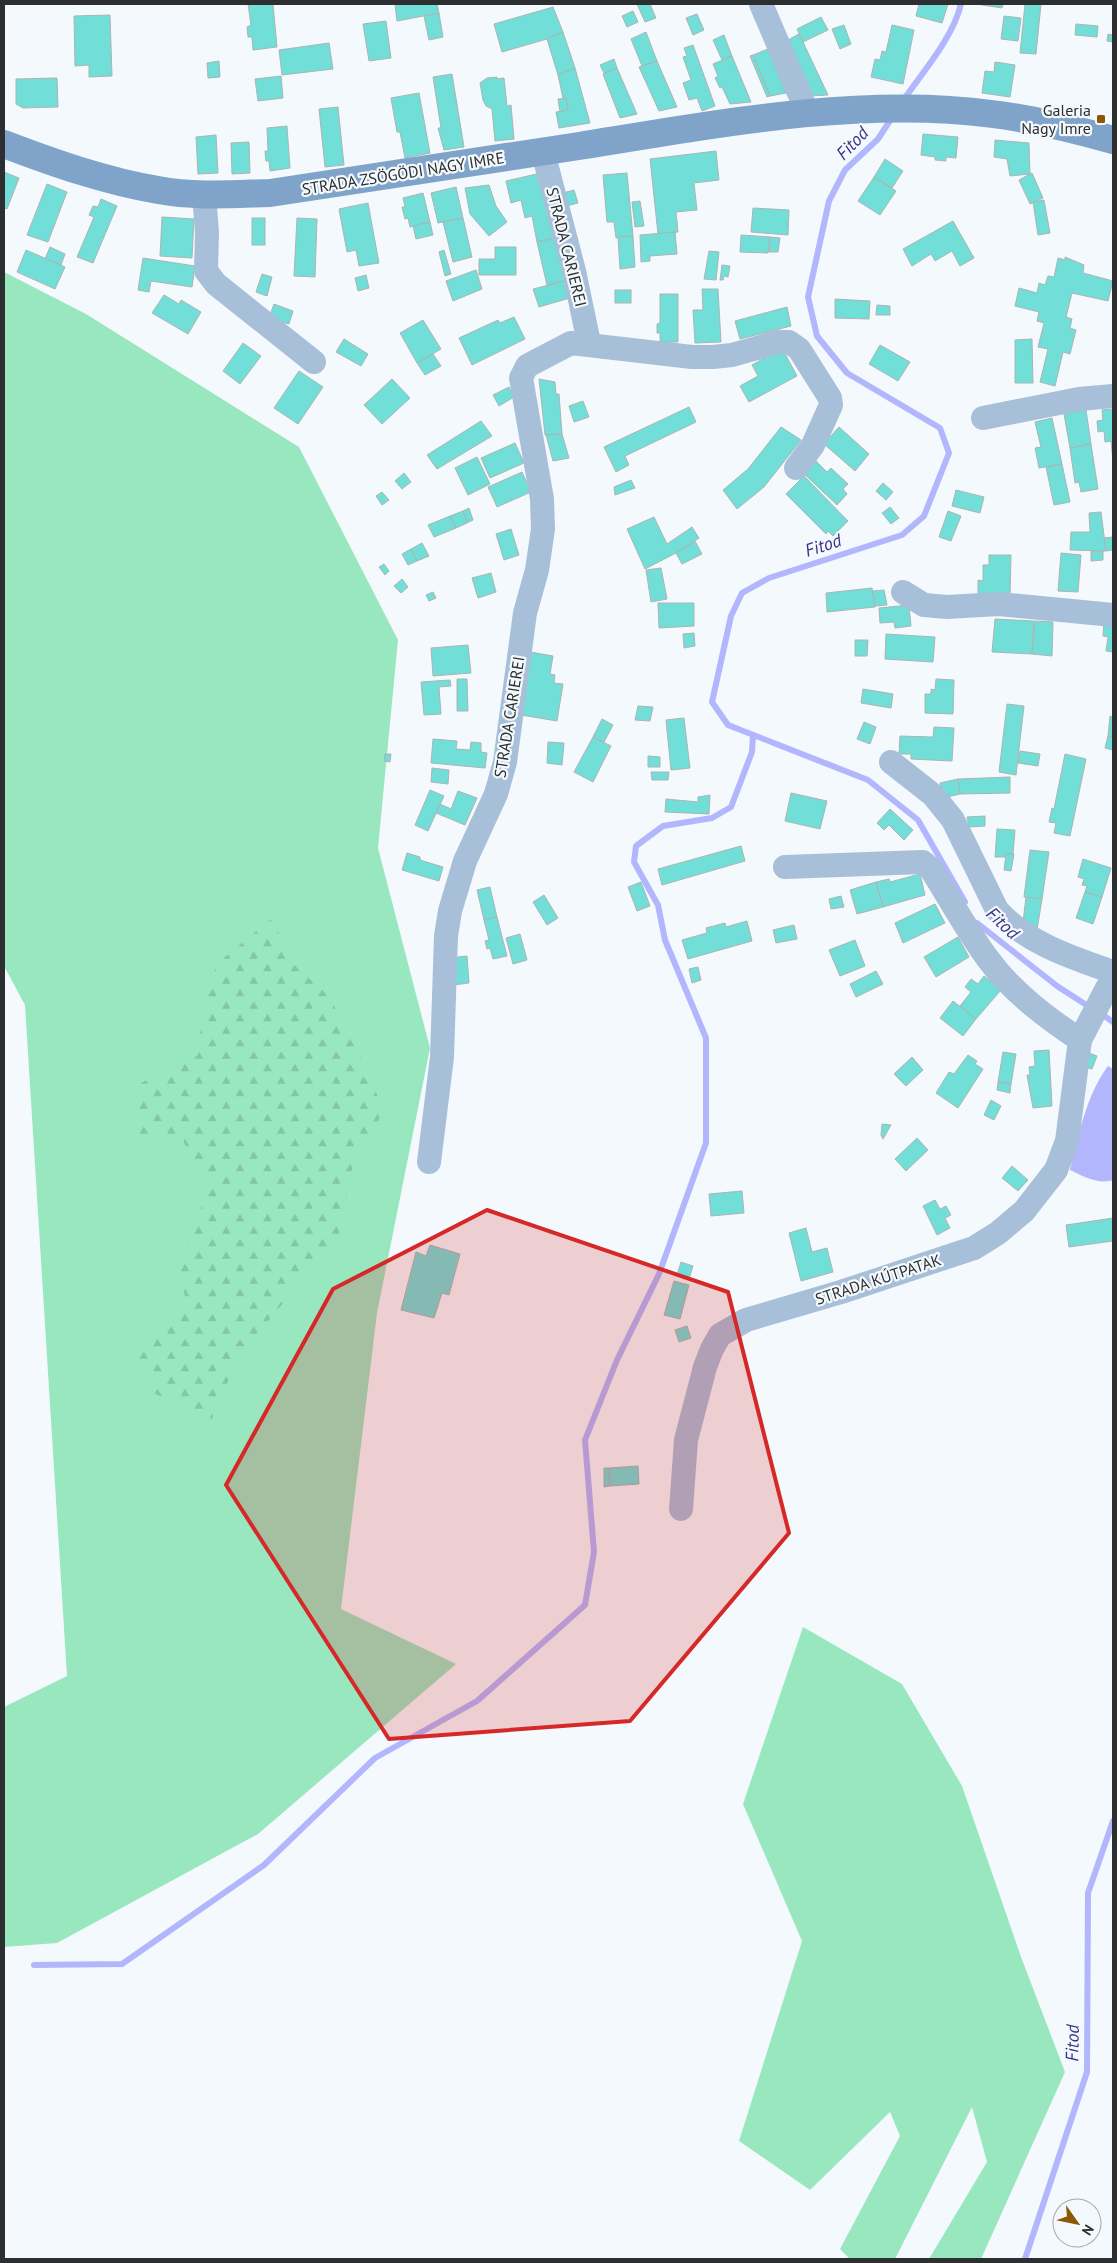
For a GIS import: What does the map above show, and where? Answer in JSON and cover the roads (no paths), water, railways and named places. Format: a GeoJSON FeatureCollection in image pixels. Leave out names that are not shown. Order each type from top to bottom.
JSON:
{"type":"FeatureCollection","features":[{"type":"Feature","properties":{"kind":"main road","name":"STRADA ZSÖGÖDI NAGY IMRE"},"geometry":{"type":"LineString","coordinates":[[4,144],[51,162],[117,181],[159,191],[204,195],[270,193],[681,130],[808,114],[911,109],[990,113],[1113,140]]}},
{"type":"Feature","properties":{"kind":"street"},"geometry":{"type":"LineString","coordinates":[[761,4],[808,114]]}},
{"type":"Feature","properties":{"kind":"street","name":"STRADA CARIEREI"},"geometry":{"type":"LineString","coordinates":[[543,152],[574,271],[589,343]]}},
{"type":"Feature","properties":{"kind":"street"},"geometry":{"type":"LineString","coordinates":[[204,195],[207,232],[206,271],[216,284],[314,362]]}},
{"type":"Feature","properties":{"kind":"street","name":"STRADA CARIEREI"},"geometry":{"type":"LineString","coordinates":[[430,1162],[442,1057],[446,936],[450,910],[465,861],[496,794],[505,762],[525,613],[538,570],[543,529],[542,499],[521,378],[527,366],[546,354],[571,343],[589,343],[692,357],[713,357],[732,355],[778,342],[789,342],[799,349],[830,398],[831,405],[813,446],[796,468]]}},
{"type":"Feature","properties":{"kind":"street"},"geometry":{"type":"LineString","coordinates":[[983,418],[1079,399],[1113,396]]}},
{"type":"Feature","properties":{"kind":"street"},"geometry":{"type":"LineString","coordinates":[[903,592],[924,605],[946,607],[999,604],[1113,615]]}},
{"type":"Feature","properties":{"kind":"street","name":"STRADA KÚTPATAK"},"geometry":{"type":"LineString","coordinates":[[681,1509],[686,1440],[705,1367],[720,1335],[746,1320],[841,1292],[974,1248],[1024,1211],[1056,1170],[1067,1141],[1082,1034],[1111,981],[1079,960],[1037,941],[1006,920],[997,910],[953,820],[933,795],[891,762]]}},
{"type":"Feature","properties":{"kind":"street"},"geometry":{"type":"LineString","coordinates":[[785,867],[922,862],[931,869],[988,960],[1004,978],[1062,1028],[1082,1034]]}},
{"type":"Feature","properties":{"kind":"water"},"geometry":{"type":"Polygon","coordinates":[[[1108,1066],[1113,1069],[1113,1180],[1102,1181],[1091,1179],[1070,1170],[1080,1129],[1089,1103],[1100,1078],[1108,1066]]]}},
{"type":"Feature","properties":{"kind":"waterway","name":"Fitod"},"geometry":{"type":"LineString","coordinates":[[902,102],[944,42],[957,17],[961,4]]}},
{"type":"Feature","properties":{"kind":"waterway","name":"Fitod"},"geometry":{"type":"LineString","coordinates":[[893,116],[878,139],[845,170],[829,201],[808,297],[817,336],[847,373],[940,428],[949,453],[924,516],[902,535],[769,578],[742,593],[731,616],[712,702],[728,725],[868,780],[918,820],[965,902]]}},
{"type":"Feature","properties":{"kind":"waterway"},"geometry":{"type":"LineString","coordinates":[[34,1965],[122,1964],[264,1865],[375,1758],[477,1701],[585,1605],[594,1552],[585,1440],[617,1360],[659,1274],[706,1143],[706,1038],[665,940],[658,905],[634,862],[636,846],[663,826],[712,818],[731,807],[752,752],[753,735]]}},
{"type":"Feature","properties":{"kind":"waterway","name":"Fitod"},"geometry":{"type":"LineString","coordinates":[[977,923],[1057,986],[1091,1008]]}},
{"type":"Feature","properties":{"kind":"waterway","name":"Fitod"},"geometry":{"type":"LineString","coordinates":[[1100,1013],[1113,1022]]}},
{"type":"Feature","properties":{"kind":"waterway","name":"Fitod"},"geometry":{"type":"LineString","coordinates":[[1025,2259],[1087,2072],[1088,1893],[1113,1821]]}},
{"type":"Feature","properties":{"kind":"place","name":"Galeria Nagy Imre"},"geometry":{"type":"Point","coordinates":[1101,119]}}]}
